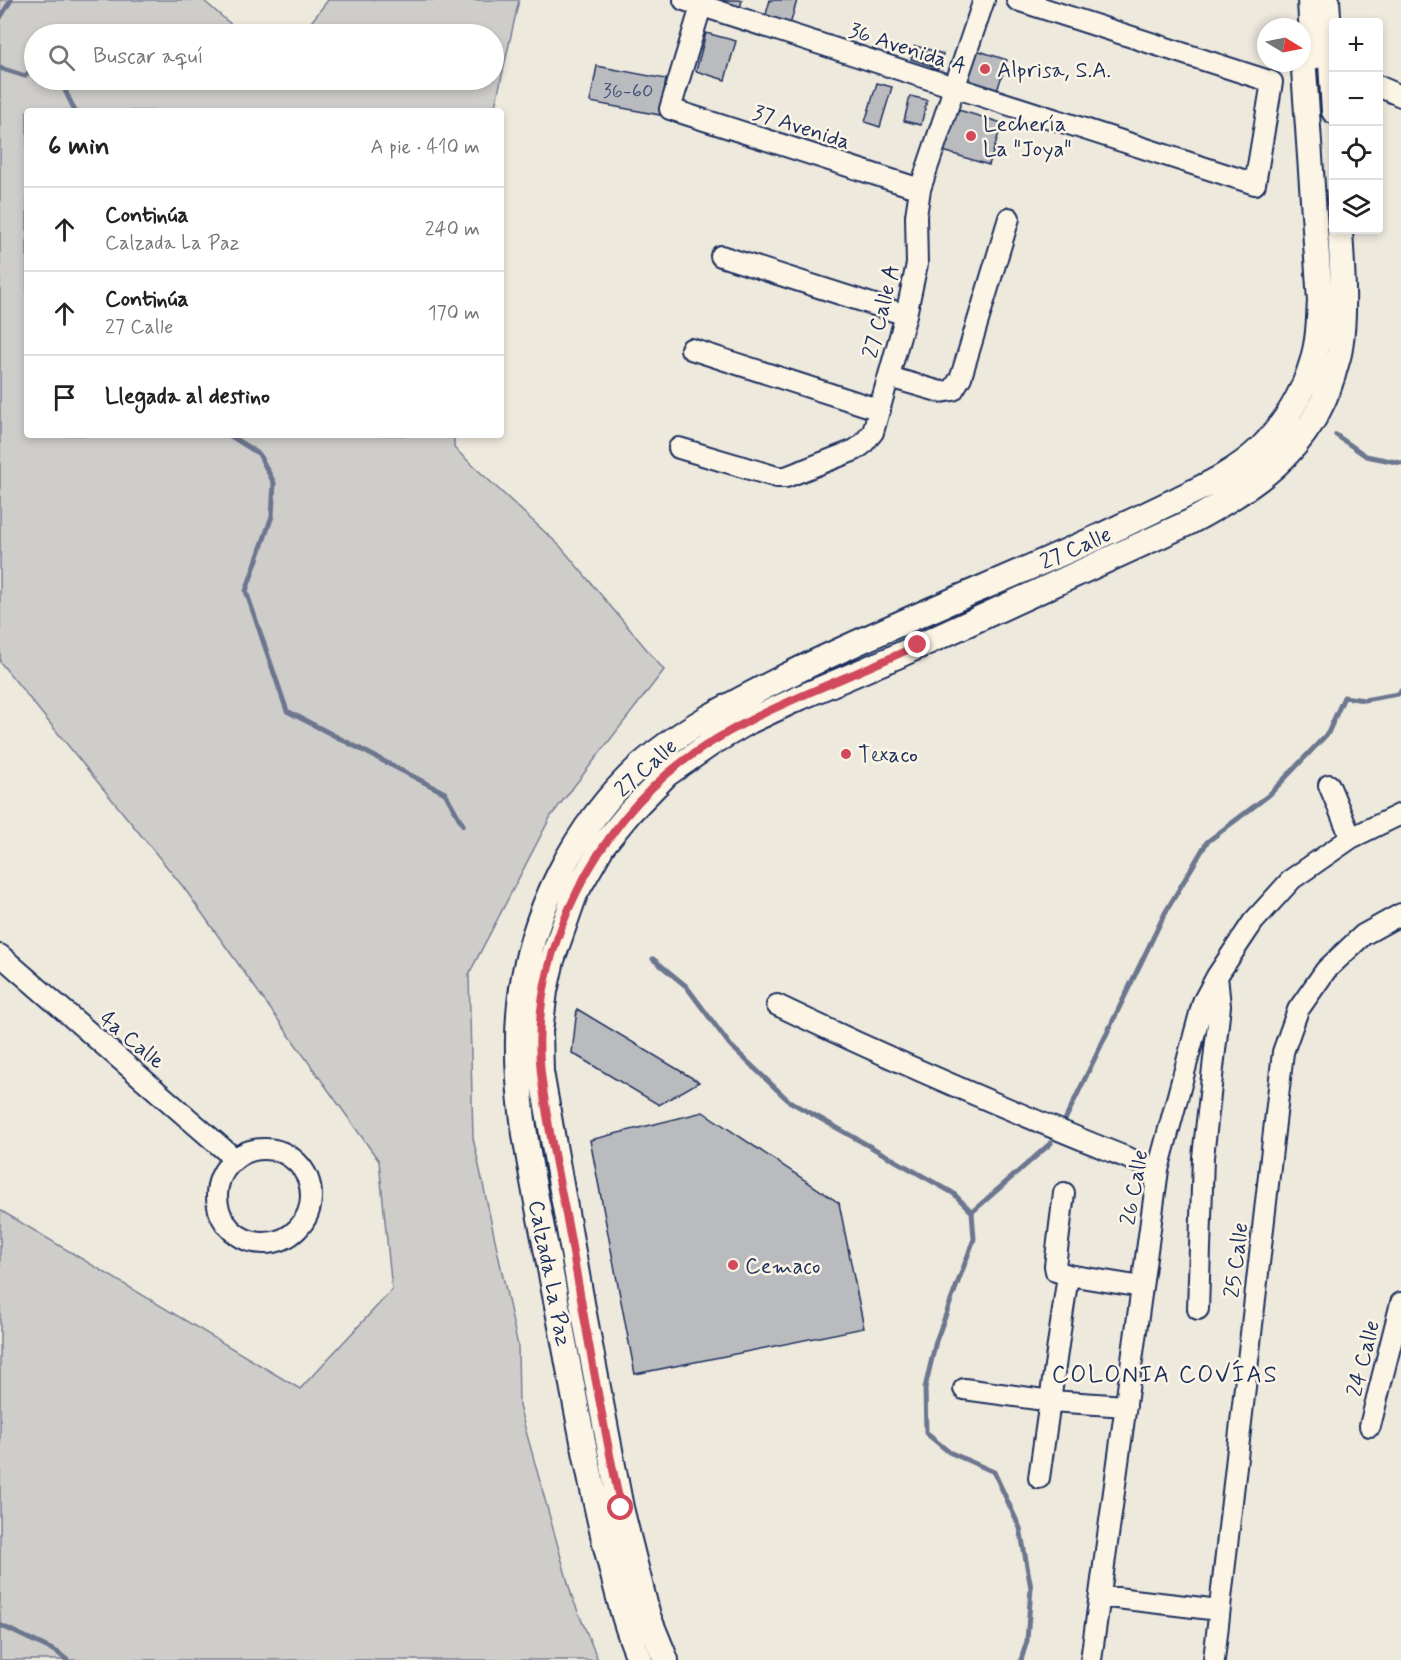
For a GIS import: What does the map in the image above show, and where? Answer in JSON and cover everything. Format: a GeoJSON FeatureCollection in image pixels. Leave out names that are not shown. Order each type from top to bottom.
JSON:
{"type":"FeatureCollection","features":[{"type":"Feature","properties":{"kind":"main road"},"geometry":{"type":"LineString","coordinates":[[1299,0],[1300,18]]}},
{"type":"Feature","properties":{"kind":"main road"},"geometry":{"type":"LineString","coordinates":[[1310,0],[1313,55],[1318,64],[1329,69]]}},
{"type":"Feature","properties":{"kind":"main road"},"geometry":{"type":"LineString","coordinates":[[1328,0],[1329,18]]}},
{"type":"Feature","properties":{"kind":"main road","name":"27 Calle"},"geometry":{"type":"LineString","coordinates":[[564,889],[589,825],[612,796],[643,764],[690,728],[767,686],[848,646],[1067,551],[1215,482],[1247,460],[1270,438],[1294,405],[1309,373],[1317,342],[1320,301],[1304,72]]}},
{"type":"Feature","properties":{"kind":"main road","name":"27 Calle"},"geometry":{"type":"LineString","coordinates":[[564,889],[630,812],[667,774],[712,743],[750,721],[799,698],[895,657],[1188,523],[1229,501],[1268,474],[1295,448],[1323,402],[1330,383],[1340,349],[1343,303],[1341,234]]}},
{"type":"Feature","properties":{"kind":"main road","name":"Calzada La Paz"},"geometry":{"type":"LineString","coordinates":[[564,889],[534,938],[521,1000],[518,1038],[522,1118],[593,1495],[627,1629],[640,1660]]}},
{"type":"Feature","properties":{"kind":"main road","name":"Calzada La Paz"},"geometry":{"type":"LineString","coordinates":[[564,889],[545,991],[540,1031],[541,1072],[621,1508],[648,1616],[666,1660]]}},
{"type":"Feature","properties":{"kind":"street","name":"27 Calle A"},"geometry":{"type":"LineString","coordinates":[[680,448],[777,477],[786,477],[855,450],[873,432],[906,315],[917,264],[916,216],[920,189],[984,0]]}},
{"type":"Feature","properties":{"kind":"street","name":"36 Avenida A"},"geometry":{"type":"LineString","coordinates":[[696,2],[1255,184],[1272,82],[1017,0]]}},
{"type":"Feature","properties":{"kind":"street","name":"37 Avenida"},"geometry":{"type":"LineString","coordinates":[[696,2],[670,109],[920,189]]}},
{"type":"Feature","properties":{"kind":"street"},"geometry":{"type":"LineString","coordinates":[[1383,88],[1401,96]]}},
{"type":"Feature","properties":{"kind":"street"},"geometry":{"type":"LineString","coordinates":[[889,377],[941,392],[953,390],[961,377],[1009,218]]}},
{"type":"Feature","properties":{"kind":"street"},"geometry":{"type":"LineString","coordinates":[[721,256],[906,315]]}},
{"type":"Feature","properties":{"kind":"street"},"geometry":{"type":"LineString","coordinates":[[691,349],[880,410]]}},
{"type":"Feature","properties":{"kind":"street"},"geometry":{"type":"LineString","coordinates":[[1329,785],[1351,838]]}},
{"type":"Feature","properties":{"kind":"street","name":"26 Calle"},"geometry":{"type":"LineString","coordinates":[[1091,1660],[1158,1170],[1203,1002],[1217,976],[1253,922],[1292,879],[1351,838],[1401,814]]}},
{"type":"Feature","properties":{"kind":"street","name":"25 Calle"},"geometry":{"type":"LineString","coordinates":[[1214,1660],[1283,1052],[1298,1010],[1326,970],[1363,936],[1401,914]]}},
{"type":"Feature","properties":{"kind":"street","name":"4a Calle"},"geometry":{"type":"LineString","coordinates":[[0,955],[235,1158]]}},
{"type":"Feature","properties":{"kind":"street"},"geometry":{"type":"LineString","coordinates":[[1198,1309],[1203,1156],[1220,1006],[1217,976]]}},
{"type":"Feature","properties":{"kind":"street"},"geometry":{"type":"LineString","coordinates":[[777,1005],[866,1048],[1074,1137],[1158,1170]]}},
{"type":"Feature","properties":{"kind":"street"},"geometry":{"type":"LineString","coordinates":[[264,1148],[279,1151],[293,1158],[304,1170],[310,1184],[312,1200],[310,1208],[299,1228],[287,1238],[272,1243],[256,1244],[242,1239],[229,1229],[221,1216],[217,1200],[218,1185],[224,1170],[235,1158],[249,1151],[264,1148]]}},
{"type":"Feature","properties":{"kind":"street"},"geometry":{"type":"LineString","coordinates":[[1064,1193],[1056,1271],[1142,1287]]}},
{"type":"Feature","properties":{"kind":"street"},"geometry":{"type":"LineString","coordinates":[[1039,1478],[1068,1275]]}},
{"type":"Feature","properties":{"kind":"street","name":"24 Calle"},"geometry":{"type":"LineString","coordinates":[[1370,1426],[1401,1303]]}},
{"type":"Feature","properties":{"kind":"street"},"geometry":{"type":"LineString","coordinates":[[964,1389],[1051,1401],[1126,1406]]}},
{"type":"Feature","properties":{"kind":"street"},"geometry":{"type":"LineString","coordinates":[[1100,1596],[1219,1610]]}},
{"type":"Feature","properties":{"kind":"shaded area"},"geometry":{"type":"Polygon","coordinates":[[[0,0],[203,0],[231,24],[24,24],[24,90],[499,90],[495,108],[24,108],[24,438],[454,438],[454,448],[560,546],[664,670],[551,816],[469,974],[473,1138],[518,1346],[519,1406],[572,1597],[598,1660],[0,1660],[0,1210],[300,1389],[392,1290],[379,1161],[184,888],[0,662],[0,0]]]}},
{"type":"Feature","properties":{"kind":"shaded area"},"geometry":{"type":"Polygon","coordinates":[[[328,0],[519,0],[504,67],[504,24],[310,24],[328,0]]]}},
{"type":"Feature","properties":{"kind":"building"},"geometry":{"type":"Polygon","coordinates":[[[716,0],[742,0],[739,13],[716,0]]]}},
{"type":"Feature","properties":{"kind":"building"},"geometry":{"type":"Polygon","coordinates":[[[770,0],[797,0],[790,25],[765,18],[770,0]]]}},
{"type":"Feature","properties":{"kind":"building"},"geometry":{"type":"Polygon","coordinates":[[[706,33],[736,41],[725,80],[696,71],[706,33]]]}},
{"type":"Feature","properties":{"kind":"building"},"geometry":{"type":"Polygon","coordinates":[[[915,46],[927,49],[923,63],[911,59],[915,46]]]}},
{"type":"Feature","properties":{"kind":"building"},"geometry":{"type":"Polygon","coordinates":[[[927,49],[943,54],[938,68],[923,63],[927,49]]]}},
{"type":"Feature","properties":{"kind":"building","name":"Alprisa, S.A."},"geometry":{"type":"Polygon","coordinates":[[[973,49],[1007,60],[995,97],[967,88],[963,79],[973,49]]]}},
{"type":"Feature","properties":{"kind":"building"},"geometry":{"type":"Polygon","coordinates":[[[597,66],[666,79],[660,115],[590,102],[597,66]]]}},
{"type":"Feature","properties":{"kind":"building"},"geometry":{"type":"Polygon","coordinates":[[[877,83],[892,87],[880,127],[865,122],[877,83]]]}},
{"type":"Feature","properties":{"kind":"building"},"geometry":{"type":"Polygon","coordinates":[[[910,96],[927,100],[921,125],[904,121],[910,96]]]}},
{"type":"Feature","properties":{"kind":"building","name":"Lechería La \"Joya\""},"geometry":{"type":"Polygon","coordinates":[[[952,108],[1002,123],[989,165],[940,150],[952,108]]]}},
{"type":"Feature","properties":{"kind":"building"},"geometry":{"type":"Polygon","coordinates":[[[577,1009],[699,1082],[659,1105],[572,1053],[577,1009]]]}},
{"type":"Feature","properties":{"kind":"building","name":"Cemaco"},"geometry":{"type":"Polygon","coordinates":[[[703,1112],[839,1203],[864,1328],[635,1374],[590,1140],[703,1112]]]}},
{"type":"Feature","properties":{"kind":"waterway"},"geometry":{"type":"LineString","coordinates":[[0,18],[11,0]]}},
{"type":"Feature","properties":{"kind":"waterway"},"geometry":{"type":"LineString","coordinates":[[0,68],[24,76]]}},
{"type":"Feature","properties":{"kind":"waterway"},"geometry":{"type":"LineString","coordinates":[[65,90],[74,108]]}},
{"type":"Feature","properties":{"kind":"waterway"},"geometry":{"type":"LineString","coordinates":[[1336,435],[1366,456],[1401,463]]}},
{"type":"Feature","properties":{"kind":"waterway"},"geometry":{"type":"LineString","coordinates":[[234,438],[259,454],[274,483],[272,516],[246,591],[287,711],[445,793],[463,825]]}},
{"type":"Feature","properties":{"kind":"waterway"},"geometry":{"type":"LineString","coordinates":[[1064,1122],[1165,913],[1207,842],[1269,795],[1328,733],[1344,697],[1364,700],[1398,694],[1401,691]]}},
{"type":"Feature","properties":{"kind":"waterway"},"geometry":{"type":"LineString","coordinates":[[653,959],[686,986],[730,1045],[789,1101],[953,1193],[972,1212],[974,1239],[936,1341],[925,1388],[926,1433],[949,1452],[994,1472],[1020,1528],[1031,1588],[1027,1641],[1021,1660]]}},
{"type":"Feature","properties":{"kind":"waterway"},"geometry":{"type":"LineString","coordinates":[[972,1212],[1051,1143]]}},
{"type":"Feature","properties":{"kind":"waterway"},"geometry":{"type":"LineString","coordinates":[[0,1625],[57,1652],[67,1660]]}},
{"type":"Feature","properties":{"kind":"place","name":"Alprisa, S.A."},"geometry":{"type":"Point","coordinates":[985,69]}},
{"type":"Feature","properties":{"kind":"place","name":"Lechería La \"Joya\""},"geometry":{"type":"Point","coordinates":[971,136]}},
{"type":"Feature","properties":{"kind":"place","name":"Texaco"},"geometry":{"type":"Point","coordinates":[846,754]}},
{"type":"Feature","properties":{"kind":"place","name":"Cemaco"},"geometry":{"type":"Point","coordinates":[733,1265]}},
{"type":"Feature","properties":{"kind":"district","name":"COLONIA COVÍAS"},"geometry":{"type":"Point","coordinates":[1165,1374]}},
{"type":"Feature","properties":{"kind":"route"},"geometry":{"type":"LineString","coordinates":[[621,1508],[541,1072],[540,1031],[545,991],[562,928],[575,894],[603,846],[630,812],[667,774],[712,743],[750,721],[918,645]]}}]}
